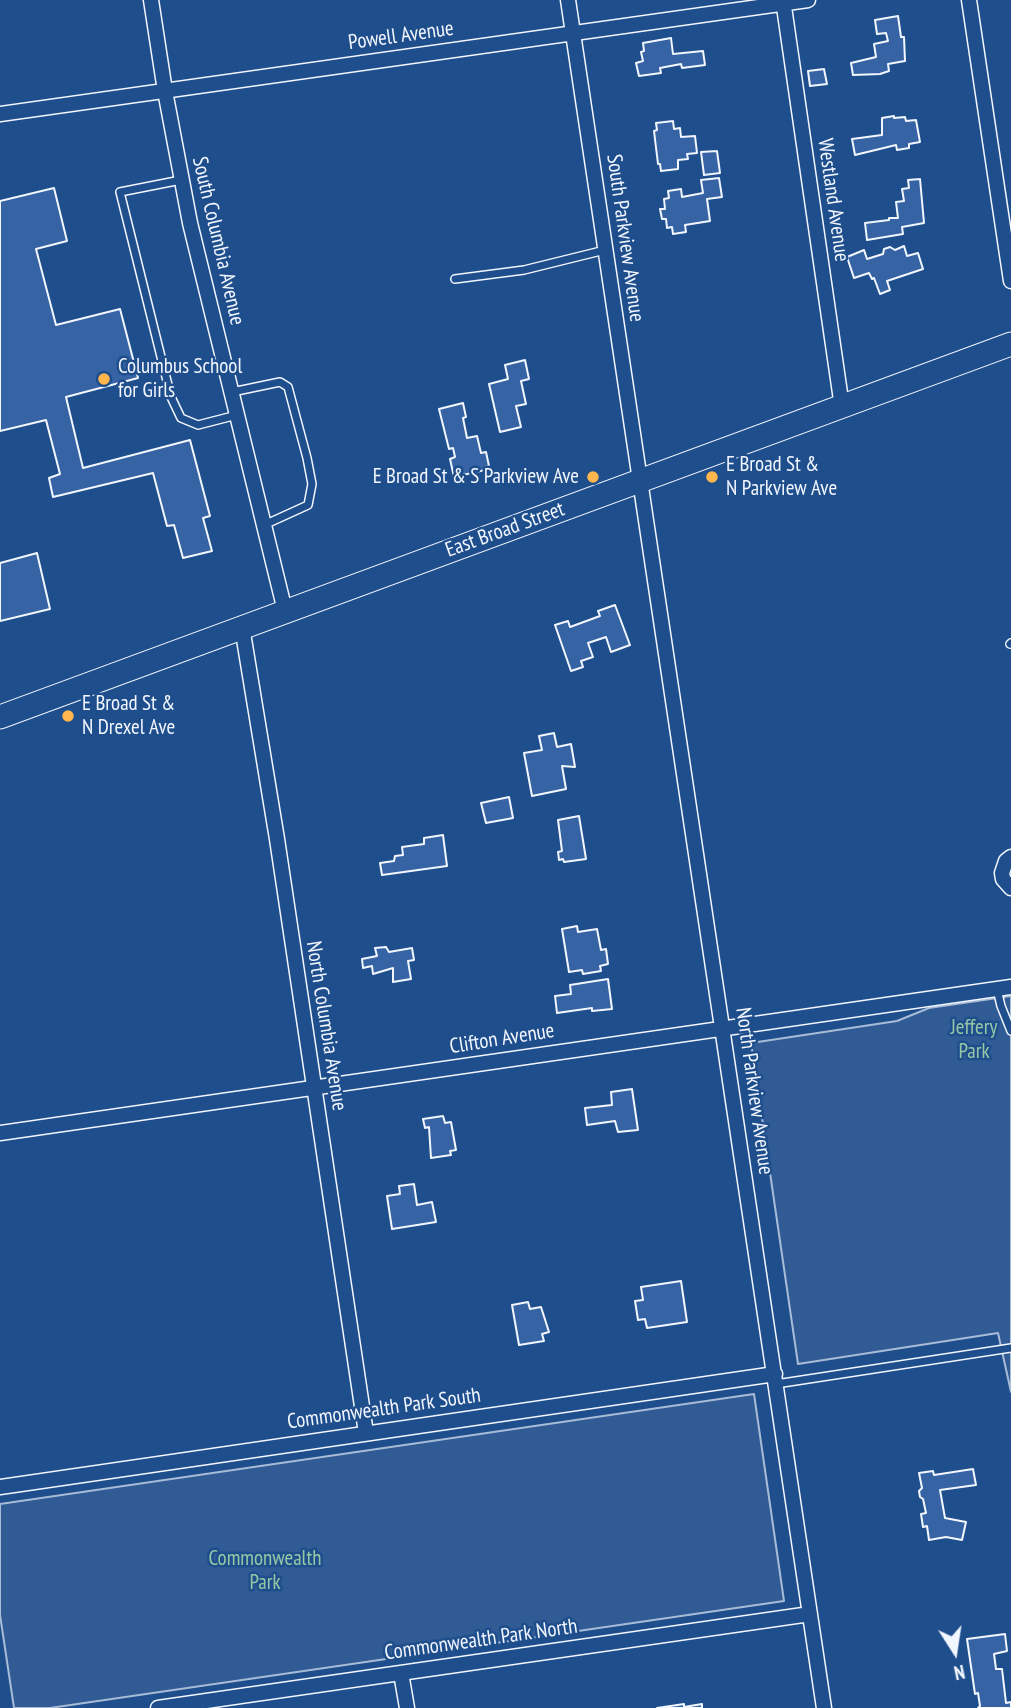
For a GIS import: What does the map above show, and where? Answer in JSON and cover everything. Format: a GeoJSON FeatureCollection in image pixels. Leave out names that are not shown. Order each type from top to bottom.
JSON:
{"type":"FeatureCollection","features":[{"type":"Feature","properties":{"kind":"main road","name":"East Broad Street"},"geometry":{"type":"LineString","coordinates":[[0,717],[1011,344]]}},
{"type":"Feature","properties":{"kind":"street","name":"South Columbia Avenue"},"geometry":{"type":"LineString","coordinates":[[151,0],[181,180],[285,611]]}},
{"type":"Feature","properties":{"kind":"street","name":"South Parkview Avenue"},"geometry":{"type":"LineString","coordinates":[[568,0],[640,481]]}},
{"type":"Feature","properties":{"kind":"street","name":"Powell Avenue"},"geometry":{"type":"LineString","coordinates":[[0,114],[807,0]]}},
{"type":"Feature","properties":{"kind":"street"},"geometry":{"type":"LineString","coordinates":[[969,0],[1011,281]]}},
{"type":"Feature","properties":{"kind":"street","name":"Westland Avenue"},"geometry":{"type":"LineString","coordinates":[[783,2],[842,407]]}},
{"type":"Feature","properties":{"kind":"street","name":"North Parkview Avenue"},"geometry":{"type":"LineString","coordinates":[[640,481],[824,1708]]}},
{"type":"Feature","properties":{"kind":"street","name":"North Columbia Avenue"},"geometry":{"type":"LineString","coordinates":[[242,627],[366,1433]]}},
{"type":"Feature","properties":{"kind":"street"},"geometry":{"type":"LineString","coordinates":[[1011,857],[1002,873],[1003,879],[1011,888]]}},
{"type":"Feature","properties":{"kind":"street","name":"Clifton Avenue"},"geometry":{"type":"LineString","coordinates":[[0,1133],[1004,988]]}},
{"type":"Feature","properties":{"kind":"street","name":"Commonwealth Park South"},"geometry":{"type":"LineString","coordinates":[[0,1487],[366,1433],[776,1379]]}},
{"type":"Feature","properties":{"kind":"street","name":"Commonwealth Park North"},"geometry":{"type":"LineString","coordinates":[[158,1708],[810,1614]]}},
{"type":"Feature","properties":{"kind":"street"},"geometry":{"type":"LineString","coordinates":[[401,1673],[407,1708]]}},
{"type":"Feature","properties":{"kind":"lane"},"geometry":{"type":"LineString","coordinates":[[181,180],[120,192],[171,397],[181,418],[198,425],[237,415]]}},
{"type":"Feature","properties":{"kind":"lane"},"geometry":{"type":"LineString","coordinates":[[455,279],[524,270],[606,250]]}},
{"type":"Feature","properties":{"kind":"lane"},"geometry":{"type":"LineString","coordinates":[[232,392],[280,382],[288,387],[307,458],[312,484],[308,505],[264,525]]}},
{"type":"Feature","properties":{"kind":"lane"},"geometry":{"type":"LineString","coordinates":[[1004,988],[1001,1006],[1011,1031]]}},
{"type":"Feature","properties":{"kind":"lane"},"geometry":{"type":"LineString","coordinates":[[776,1379],[1011,1348]]}},
{"type":"Feature","properties":{"kind":"shaded area"},"geometry":{"type":"Polygon","coordinates":[[[1011,996],[1011,1392],[998,1333],[798,1364],[751,1043],[897,1021],[929,1008],[1011,996]]]}},
{"type":"Feature","properties":{"kind":"shaded area","name":"Commonwealth Park"},"geometry":{"type":"Polygon","coordinates":[[[754,1394],[784,1601],[50,1708],[14,1708],[0,1615],[0,1504],[754,1394]]]}},
{"type":"Feature","properties":{"kind":"building"},"geometry":{"type":"Polygon","coordinates":[[[898,16],[901,37],[904,37],[905,61],[888,64],[889,71],[880,74],[853,75],[851,63],[876,57],[874,44],[888,41],[886,33],[877,34],[875,20],[898,16]]]}},
{"type":"Feature","properties":{"kind":"building"},"geometry":{"type":"Polygon","coordinates":[[[671,38],[673,54],[703,51],[705,65],[682,68],[681,64],[660,68],[661,73],[639,76],[636,63],[643,61],[643,43],[671,38]]]}},
{"type":"Feature","properties":{"kind":"building"},"geometry":{"type":"Polygon","coordinates":[[[824,69],[827,84],[810,86],[808,71],[824,69]]]}},
{"type":"Feature","properties":{"kind":"building"},"geometry":{"type":"Polygon","coordinates":[[[905,117],[906,121],[916,120],[920,142],[909,144],[909,148],[897,150],[896,145],[855,155],[852,139],[882,135],[882,118],[905,117]]]}},
{"type":"Feature","properties":{"kind":"building"},"geometry":{"type":"Polygon","coordinates":[[[673,121],[674,129],[680,128],[681,137],[695,136],[697,153],[687,154],[688,159],[678,160],[678,169],[661,171],[654,131],[657,130],[656,123],[673,121]]]}},
{"type":"Feature","properties":{"kind":"building"},"geometry":{"type":"Polygon","coordinates":[[[717,151],[720,173],[704,175],[701,152],[717,151]]]}},
{"type":"Feature","properties":{"kind":"building"},"geometry":{"type":"Polygon","coordinates":[[[719,178],[722,197],[707,199],[710,221],[685,225],[686,232],[673,234],[672,227],[667,228],[666,219],[662,219],[660,209],[665,209],[664,199],[669,198],[668,191],[681,189],[682,197],[703,193],[701,180],[719,178]]]}},
{"type":"Feature","properties":{"kind":"building"},"geometry":{"type":"Polygon","coordinates":[[[920,179],[924,223],[902,227],[903,234],[867,240],[865,223],[898,218],[896,202],[904,201],[902,189],[909,188],[908,180],[920,179]]]}},
{"type":"Feature","properties":{"kind":"building"},"geometry":{"type":"Polygon","coordinates":[[[54,188],[67,241],[36,249],[56,325],[120,309],[138,378],[66,397],[83,468],[190,440],[210,516],[203,518],[212,551],[183,558],[174,525],[167,526],[153,473],[53,497],[49,478],[60,474],[46,420],[0,431],[0,201],[54,188]]]}},
{"type":"Feature","properties":{"kind":"building"},"geometry":{"type":"Polygon","coordinates":[[[904,246],[907,256],[918,253],[923,269],[887,281],[890,290],[880,294],[874,278],[872,279],[869,273],[854,278],[847,257],[864,250],[867,259],[883,254],[884,249],[890,247],[895,250],[904,246]]]}},
{"type":"Feature","properties":{"kind":"building"},"geometry":{"type":"Polygon","coordinates":[[[525,360],[529,379],[521,381],[526,404],[516,406],[521,427],[500,432],[489,384],[508,379],[505,365],[525,360]]]}},
{"type":"Feature","properties":{"kind":"building"},"geometry":{"type":"Polygon","coordinates":[[[463,403],[467,438],[477,436],[481,453],[486,452],[489,466],[485,467],[485,470],[454,477],[450,459],[455,457],[453,448],[449,449],[439,409],[463,403]]]}},
{"type":"Feature","properties":{"kind":"building"},"geometry":{"type":"Polygon","coordinates":[[[37,553],[50,609],[0,621],[0,563],[37,553]]]}},
{"type":"Feature","properties":{"kind":"building"},"geometry":{"type":"Polygon","coordinates":[[[615,605],[630,645],[611,652],[606,637],[588,643],[593,657],[581,661],[583,667],[571,671],[555,625],[568,621],[570,627],[600,616],[598,611],[615,605]]]}},
{"type":"Feature","properties":{"kind":"building"},"geometry":{"type":"Polygon","coordinates":[[[554,733],[557,747],[571,744],[575,767],[562,766],[566,789],[532,796],[524,753],[542,750],[539,736],[554,733]]]}},
{"type":"Feature","properties":{"kind":"building"},"geometry":{"type":"Polygon","coordinates":[[[509,797],[513,818],[486,823],[481,803],[509,797]]]}},
{"type":"Feature","properties":{"kind":"building"},"geometry":{"type":"Polygon","coordinates":[[[579,816],[586,859],[564,862],[563,859],[559,860],[558,852],[562,851],[558,820],[579,816]]]}},
{"type":"Feature","properties":{"kind":"building"},"geometry":{"type":"Polygon","coordinates":[[[443,835],[447,866],[382,875],[380,863],[394,861],[395,856],[403,855],[402,847],[424,844],[424,838],[443,835]]]}},
{"type":"Feature","properties":{"kind":"building"},"geometry":{"type":"Polygon","coordinates":[[[577,926],[578,932],[597,929],[601,950],[606,949],[608,964],[600,966],[601,971],[583,974],[582,970],[569,972],[562,929],[577,926]]]}},
{"type":"Feature","properties":{"kind":"building"},"geometry":{"type":"Polygon","coordinates":[[[386,947],[389,952],[412,948],[414,960],[408,961],[411,979],[393,982],[393,968],[373,974],[372,966],[363,968],[362,959],[377,956],[375,948],[386,947]]]}},
{"type":"Feature","properties":{"kind":"building"},"geometry":{"type":"Polygon","coordinates":[[[608,979],[612,1009],[592,1011],[592,1008],[557,1013],[555,996],[571,994],[570,985],[608,979]]]}},
{"type":"Feature","properties":{"kind":"building"},"geometry":{"type":"Polygon","coordinates":[[[632,1089],[638,1130],[618,1132],[615,1121],[587,1125],[585,1108],[612,1105],[611,1092],[632,1089]]]}},
{"type":"Feature","properties":{"kind":"building"},"geometry":{"type":"Polygon","coordinates":[[[443,1116],[445,1123],[451,1122],[456,1150],[450,1151],[451,1155],[431,1158],[429,1127],[425,1128],[423,1119],[443,1116]]]}},
{"type":"Feature","properties":{"kind":"building"},"geometry":{"type":"Polygon","coordinates":[[[414,1184],[417,1205],[432,1202],[436,1222],[392,1229],[387,1196],[400,1194],[399,1186],[414,1184]]]}},
{"type":"Feature","properties":{"kind":"building"},"geometry":{"type":"Polygon","coordinates":[[[681,1281],[687,1322],[647,1328],[645,1319],[638,1320],[635,1301],[643,1300],[641,1287],[681,1281]]]}},
{"type":"Feature","properties":{"kind":"building"},"geometry":{"type":"Polygon","coordinates":[[[528,1302],[530,1309],[541,1307],[549,1332],[542,1334],[544,1341],[519,1345],[512,1305],[528,1302]]]}},
{"type":"Feature","properties":{"kind":"building"},"geometry":{"type":"Polygon","coordinates":[[[973,1469],[976,1485],[940,1490],[945,1518],[966,1522],[962,1540],[946,1537],[929,1540],[927,1526],[923,1527],[921,1514],[926,1513],[923,1499],[920,1497],[919,1491],[922,1488],[919,1473],[933,1471],[934,1475],[973,1469]]]}},
{"type":"Feature","properties":{"kind":"building"},"geometry":{"type":"Polygon","coordinates":[[[1005,1634],[1007,1651],[994,1654],[996,1669],[1002,1669],[1006,1703],[1011,1702],[1011,1708],[978,1708],[978,1693],[975,1694],[967,1639],[1005,1634]]]}},
{"type":"Feature","properties":{"kind":"building"},"geometry":{"type":"Polygon","coordinates":[[[684,1704],[684,1707],[702,1704],[702,1708],[657,1708],[684,1704]]]}},
{"type":"Feature","properties":{"kind":"place","name":"Columbus School for Girls"},"geometry":{"type":"Point","coordinates":[104,379]}},
{"type":"Feature","properties":{"kind":"place","name":"E Broad St & S Parkview Ave"},"geometry":{"type":"Point","coordinates":[593,477]}},
{"type":"Feature","properties":{"kind":"place","name":"E Broad St & N Parkview Ave"},"geometry":{"type":"Point","coordinates":[712,477]}},
{"type":"Feature","properties":{"kind":"place","name":"E Broad St & N Drexel Ave"},"geometry":{"type":"Point","coordinates":[68,716]}},
{"type":"Feature","properties":{"kind":"park label","name":"Jeffery Park"},"geometry":{"type":"Point","coordinates":[974,1040]}}]}
